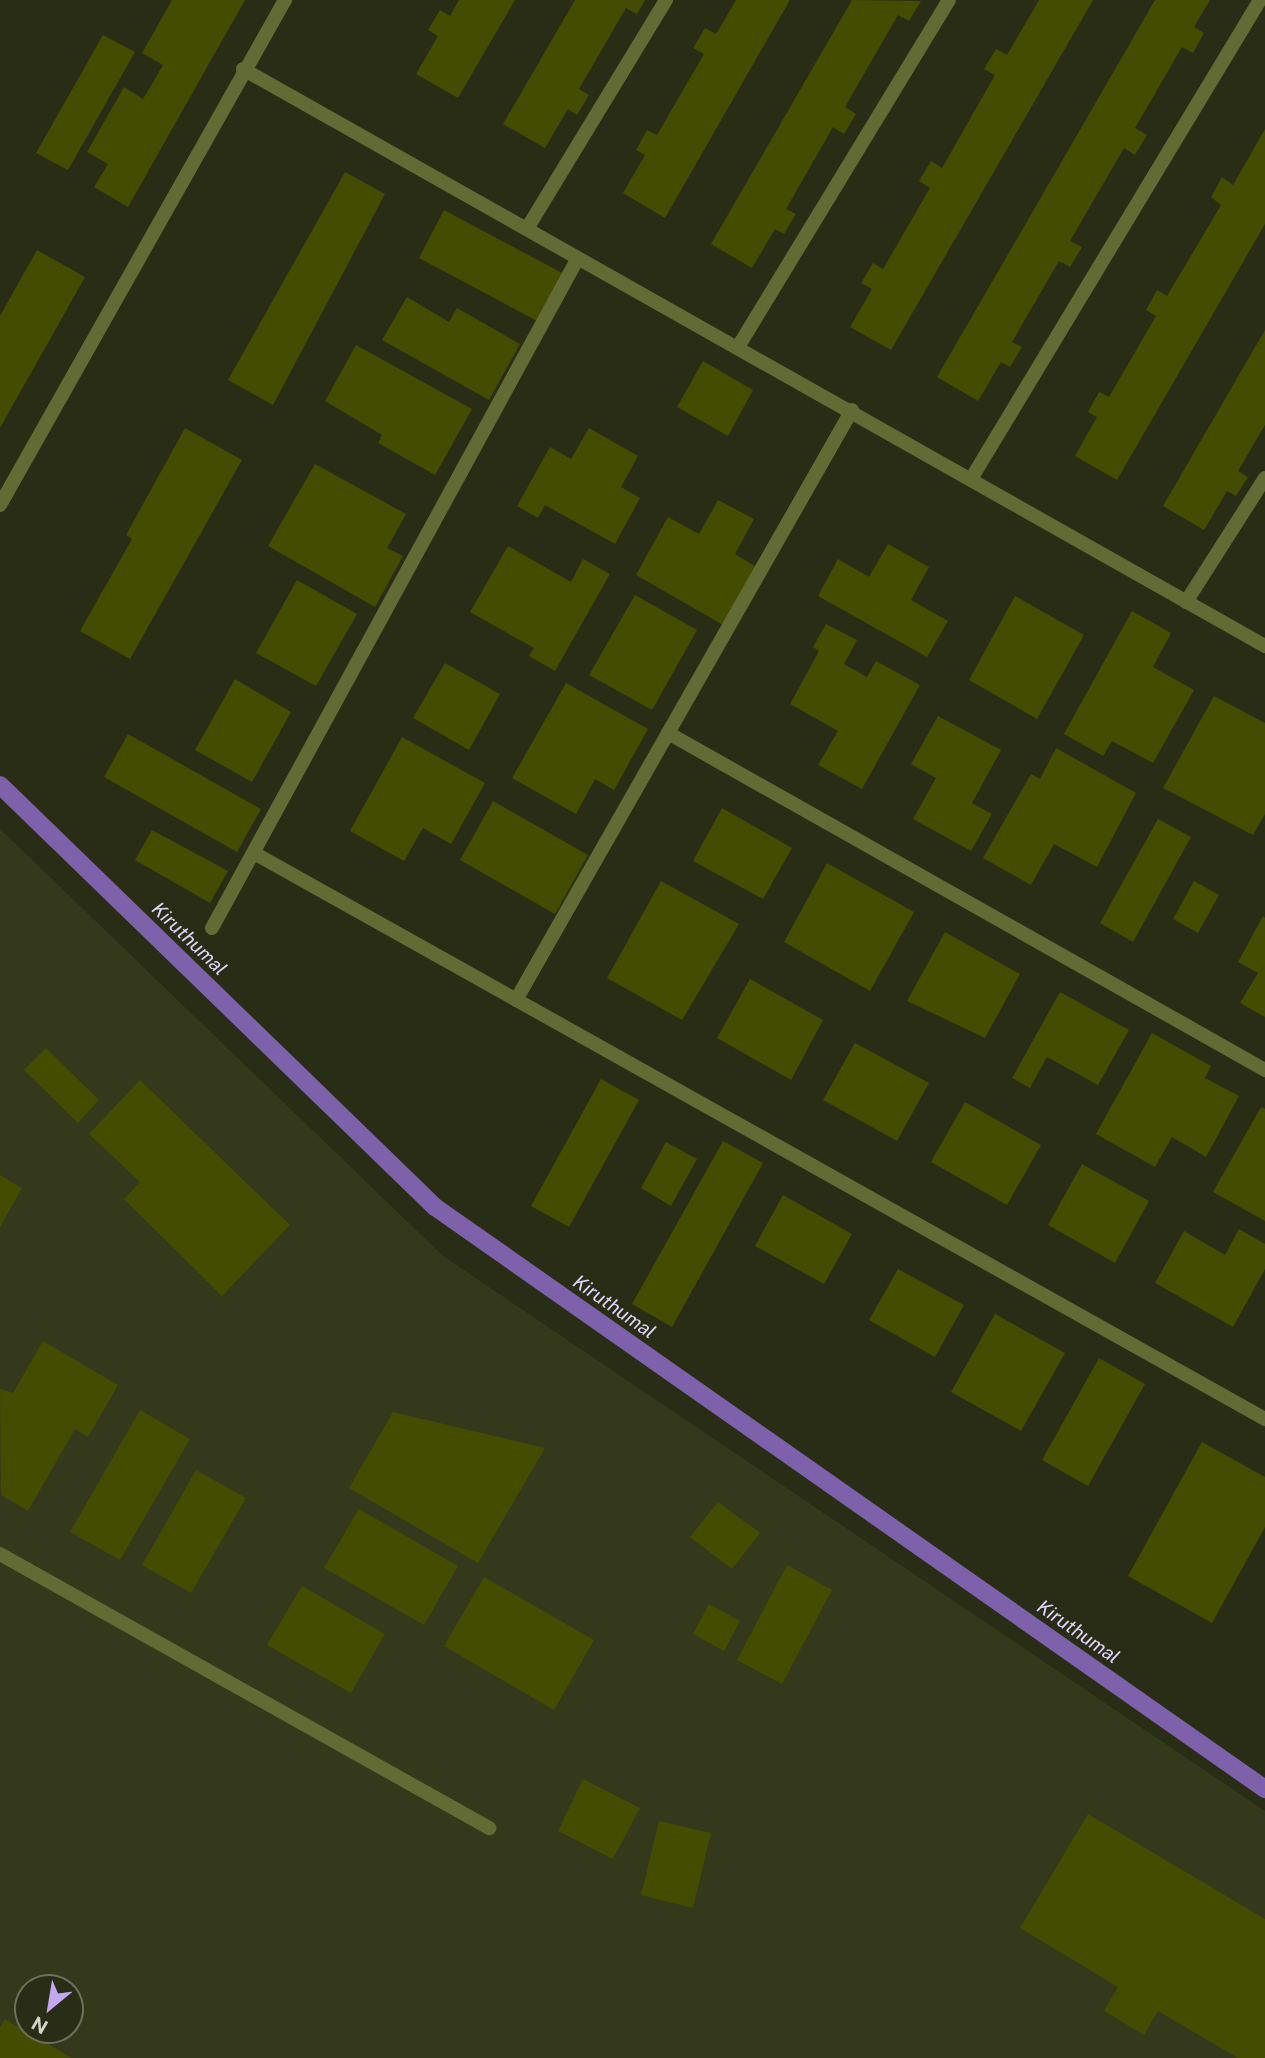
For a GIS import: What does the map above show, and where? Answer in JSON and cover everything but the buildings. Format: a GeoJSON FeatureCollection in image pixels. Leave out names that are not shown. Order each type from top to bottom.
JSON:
{"type":"FeatureCollection","features":[{"type":"Feature","properties":{"kind":"street"},"geometry":{"type":"LineString","coordinates":[[0,505],[243,69],[285,0]]}},
{"type":"Feature","properties":{"kind":"street"},"geometry":{"type":"LineString","coordinates":[[528,227],[666,0]]}},
{"type":"Feature","properties":{"kind":"street"},"geometry":{"type":"LineString","coordinates":[[738,347],[949,0]]}},
{"type":"Feature","properties":{"kind":"street"},"geometry":{"type":"LineString","coordinates":[[971,479],[1260,0]]}},
{"type":"Feature","properties":{"kind":"street"},"geometry":{"type":"LineString","coordinates":[[243,69],[528,227],[578,258],[852,410],[1265,646]]}},
{"type":"Feature","properties":{"kind":"street"},"geometry":{"type":"LineString","coordinates":[[212,928],[578,258]]}},
{"type":"Feature","properties":{"kind":"street"},"geometry":{"type":"LineString","coordinates":[[516,1000],[852,410]]}},
{"type":"Feature","properties":{"kind":"street"},"geometry":{"type":"LineString","coordinates":[[1186,602],[1265,478]]}},
{"type":"Feature","properties":{"kind":"street"},"geometry":{"type":"LineString","coordinates":[[668,733],[1265,1070]]}},
{"type":"Feature","properties":{"kind":"street"},"geometry":{"type":"LineString","coordinates":[[254,853],[1265,1419]]}},
{"type":"Feature","properties":{"kind":"street"},"geometry":{"type":"LineString","coordinates":[[0,1554],[489,1828]]}},
{"type":"Feature","properties":{"kind":"shaded area"},"geometry":{"type":"Polygon","coordinates":[[[0,829],[443,1256],[1265,1811],[1265,2058],[0,2058],[0,829]]]}},
{"type":"Feature","properties":{"kind":"waterway","name":"Kiruthumal"},"geometry":{"type":"LineString","coordinates":[[0,785],[435,1207],[1265,1789]]}}]}
